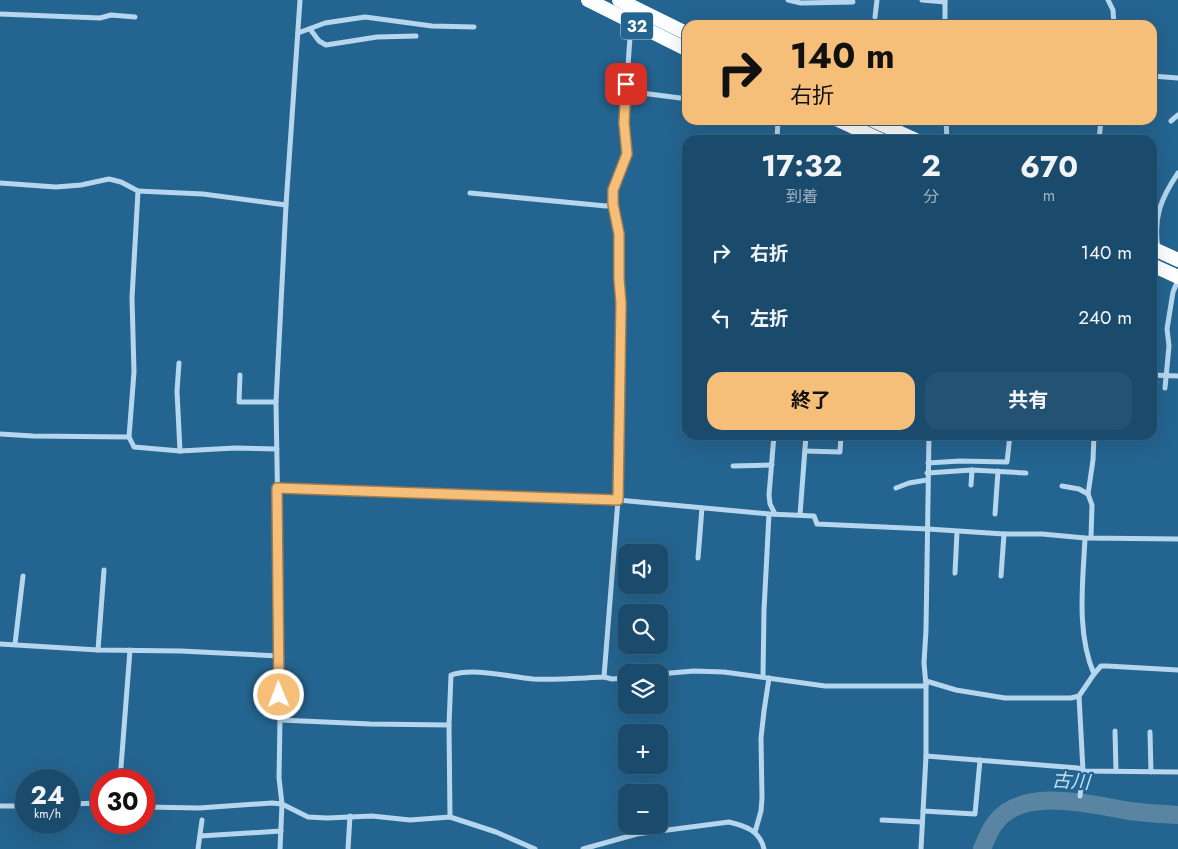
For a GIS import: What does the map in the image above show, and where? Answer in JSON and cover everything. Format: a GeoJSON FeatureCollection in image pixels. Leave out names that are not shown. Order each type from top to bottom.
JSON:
{"type":"FeatureCollection","features":[{"type":"Feature","properties":{"kind":"highway","name":"32"},"geometry":{"type":"LineString","coordinates":[[588,0],[682,47]]}},
{"type":"Feature","properties":{"kind":"highway","name":"32"},"geometry":{"type":"LineString","coordinates":[[623,1],[682,31]]}},
{"type":"Feature","properties":{"kind":"highway"},"geometry":{"type":"LineString","coordinates":[[849,125],[870,135]]}},
{"type":"Feature","properties":{"kind":"highway"},"geometry":{"type":"LineString","coordinates":[[883,125],[905,135]]}},
{"type":"Feature","properties":{"kind":"highway"},"geometry":{"type":"LineString","coordinates":[[1157,251],[1178,260]]}},
{"type":"Feature","properties":{"kind":"highway"},"geometry":{"type":"LineString","coordinates":[[1157,268],[1178,278]]}},
{"type":"Feature","properties":{"kind":"street"},"geometry":{"type":"LineString","coordinates":[[280,849],[282,804],[279,778],[276,402],[286,205],[300,0]]}},
{"type":"Feature","properties":{"kind":"street"},"geometry":{"type":"LineString","coordinates":[[788,0],[853,2]]}},
{"type":"Feature","properties":{"kind":"street"},"geometry":{"type":"LineString","coordinates":[[876,17],[877,0]]}},
{"type":"Feature","properties":{"kind":"street"},"geometry":{"type":"LineString","coordinates":[[922,0],[945,1],[945,20]]}},
{"type":"Feature","properties":{"kind":"street"},"geometry":{"type":"LineString","coordinates":[[1108,0],[1113,10],[1114,20]]}},
{"type":"Feature","properties":{"kind":"street"},"geometry":{"type":"LineString","coordinates":[[604,677],[618,500],[621,303],[619,234],[613,204],[613,190],[627,154],[624,123],[630,22],[623,1]]}},
{"type":"Feature","properties":{"kind":"street"},"geometry":{"type":"LineString","coordinates":[[0,14],[100,18],[111,15],[135,17]]}},
{"type":"Feature","properties":{"kind":"street"},"geometry":{"type":"LineString","coordinates":[[298,33],[325,23],[365,17],[432,26],[474,27]]}},
{"type":"Feature","properties":{"kind":"street"},"geometry":{"type":"LineString","coordinates":[[310,29],[319,41],[326,45],[376,37],[416,36]]}},
{"type":"Feature","properties":{"kind":"street"},"geometry":{"type":"LineString","coordinates":[[1157,76],[1178,78]]}},
{"type":"Feature","properties":{"kind":"street"},"geometry":{"type":"LineString","coordinates":[[626,91],[682,98]]}},
{"type":"Feature","properties":{"kind":"street"},"geometry":{"type":"LineString","coordinates":[[1172,121],[1178,116]]}},
{"type":"Feature","properties":{"kind":"street"},"geometry":{"type":"LineString","coordinates":[[1157,222],[1163,197],[1178,173]]}},
{"type":"Feature","properties":{"kind":"street"},"geometry":{"type":"LineString","coordinates":[[0,183],[56,187],[81,185],[109,179],[121,182],[138,191],[203,194],[286,205]]}},
{"type":"Feature","properties":{"kind":"street"},"geometry":{"type":"LineString","coordinates":[[138,191],[132,298],[134,372],[129,437],[134,447],[180,451],[235,448],[277,449]]}},
{"type":"Feature","properties":{"kind":"street"},"geometry":{"type":"LineString","coordinates":[[470,193],[606,206],[613,204]]}},
{"type":"Feature","properties":{"kind":"street"},"geometry":{"type":"LineString","coordinates":[[1165,388],[1169,346],[1167,329],[1173,292],[1178,278]]}},
{"type":"Feature","properties":{"kind":"street"},"geometry":{"type":"LineString","coordinates":[[179,363],[177,391],[180,451]]}},
{"type":"Feature","properties":{"kind":"street"},"geometry":{"type":"LineString","coordinates":[[240,375],[239,402],[276,402]]}},
{"type":"Feature","properties":{"kind":"street"},"geometry":{"type":"LineString","coordinates":[[1157,375],[1178,376]]}},
{"type":"Feature","properties":{"kind":"street"},"geometry":{"type":"LineString","coordinates":[[0,434],[129,437]]}},
{"type":"Feature","properties":{"kind":"street"},"geometry":{"type":"LineString","coordinates":[[763,676],[764,610],[772,514],[769,495],[774,440]]}},
{"type":"Feature","properties":{"kind":"street"},"geometry":{"type":"LineString","coordinates":[[800,515],[806,440]]}},
{"type":"Feature","properties":{"kind":"street"},"geometry":{"type":"LineString","coordinates":[[805,451],[840,452],[841,440]]}},
{"type":"Feature","properties":{"kind":"street"},"geometry":{"type":"LineString","coordinates":[[921,849],[926,756],[926,684],[924,662],[929,440]]}},
{"type":"Feature","properties":{"kind":"street"},"geometry":{"type":"LineString","coordinates":[[928,462],[1007,462],[1009,440]]}},
{"type":"Feature","properties":{"kind":"street"},"geometry":{"type":"LineString","coordinates":[[1094,440],[1088,494],[1092,505],[1082,617],[1087,654],[1094,674]]}},
{"type":"Feature","properties":{"kind":"street"},"geometry":{"type":"LineString","coordinates":[[733,466],[772,465]]}},
{"type":"Feature","properties":{"kind":"street"},"geometry":{"type":"LineString","coordinates":[[927,473],[972,470],[1026,473]]}},
{"type":"Feature","properties":{"kind":"street"},"geometry":{"type":"LineString","coordinates":[[971,485],[972,470]]}},
{"type":"Feature","properties":{"kind":"street"},"geometry":{"type":"LineString","coordinates":[[995,514],[998,471]]}},
{"type":"Feature","properties":{"kind":"street"},"geometry":{"type":"LineString","coordinates":[[896,488],[908,483],[927,480]]}},
{"type":"Feature","properties":{"kind":"street"},"geometry":{"type":"LineString","coordinates":[[1062,486],[1079,489],[1088,494]]}},
{"type":"Feature","properties":{"kind":"street"},"geometry":{"type":"LineString","coordinates":[[277,488],[618,500],[814,516],[817,524],[957,532],[1178,540]]}},
{"type":"Feature","properties":{"kind":"street"},"geometry":{"type":"LineString","coordinates":[[698,558],[702,508]]}},
{"type":"Feature","properties":{"kind":"street"},"geometry":{"type":"LineString","coordinates":[[955,573],[957,532]]}},
{"type":"Feature","properties":{"kind":"street"},"geometry":{"type":"LineString","coordinates":[[1001,576],[1004,534]]}},
{"type":"Feature","properties":{"kind":"street"},"geometry":{"type":"LineString","coordinates":[[98,650],[104,570]]}},
{"type":"Feature","properties":{"kind":"street"},"geometry":{"type":"LineString","coordinates":[[15,644],[23,576]]}},
{"type":"Feature","properties":{"kind":"street"},"geometry":{"type":"LineString","coordinates":[[0,644],[98,650],[279,656]]}},
{"type":"Feature","properties":{"kind":"street"},"geometry":{"type":"LineString","coordinates":[[121,769],[130,650]]}},
{"type":"Feature","properties":{"kind":"street"},"geometry":{"type":"LineString","coordinates":[[1080,796],[1083,772],[1079,696],[1094,674],[1101,666],[1178,670]]}},
{"type":"Feature","properties":{"kind":"street"},"geometry":{"type":"LineString","coordinates":[[668,673],[694,671],[724,672],[842,687],[926,684],[1005,698],[1071,698],[1079,696]]}},
{"type":"Feature","properties":{"kind":"street"},"geometry":{"type":"LineString","coordinates":[[450,818],[449,725],[451,675],[479,673],[534,679],[604,677],[618,679]]}},
{"type":"Feature","properties":{"kind":"street"},"geometry":{"type":"LineString","coordinates":[[756,832],[761,811],[762,738],[769,678]]}},
{"type":"Feature","properties":{"kind":"street"},"geometry":{"type":"LineString","coordinates":[[280,720],[449,725]]}},
{"type":"Feature","properties":{"kind":"street"},"geometry":{"type":"LineString","coordinates":[[1115,731],[1116,771]]}},
{"type":"Feature","properties":{"kind":"street"},"geometry":{"type":"LineString","coordinates":[[1150,732],[1151,772]]}},
{"type":"Feature","properties":{"kind":"street"},"geometry":{"type":"LineString","coordinates":[[926,756],[1078,768],[1083,772],[1178,772]]}},
{"type":"Feature","properties":{"kind":"street"},"geometry":{"type":"LineString","coordinates":[[923,812],[975,814],[980,760]]}},
{"type":"Feature","properties":{"kind":"street"},"geometry":{"type":"LineString","coordinates":[[155,807],[200,808],[282,804],[308,817],[372,816],[410,820],[450,818],[496,832],[535,849]]}},
{"type":"Feature","properties":{"kind":"street"},"geometry":{"type":"LineString","coordinates":[[0,806],[15,806]]}},
{"type":"Feature","properties":{"kind":"street"},"geometry":{"type":"LineString","coordinates":[[348,849],[350,816]]}},
{"type":"Feature","properties":{"kind":"street"},"geometry":{"type":"LineString","coordinates":[[198,849],[202,820]]}},
{"type":"Feature","properties":{"kind":"street"},"geometry":{"type":"LineString","coordinates":[[882,820],[922,822]]}},
{"type":"Feature","properties":{"kind":"street"},"geometry":{"type":"LineString","coordinates":[[583,849],[637,834],[729,822],[742,825],[756,832],[764,849]]}},
{"type":"Feature","properties":{"kind":"street"},"geometry":{"type":"LineString","coordinates":[[200,836],[281,831]]}},
{"type":"Feature","properties":{"kind":"waterway","name":"古川"},"geometry":{"type":"LineString","coordinates":[[982,849],[996,822],[1008,811],[1039,801],[1075,802],[1138,812],[1178,815]]}},
{"type":"Feature","properties":{"kind":"route"},"geometry":{"type":"LineString","coordinates":[[279,695],[277,488],[618,500],[621,303],[619,234],[613,204],[613,190],[627,154],[624,123],[626,84]]}}]}
